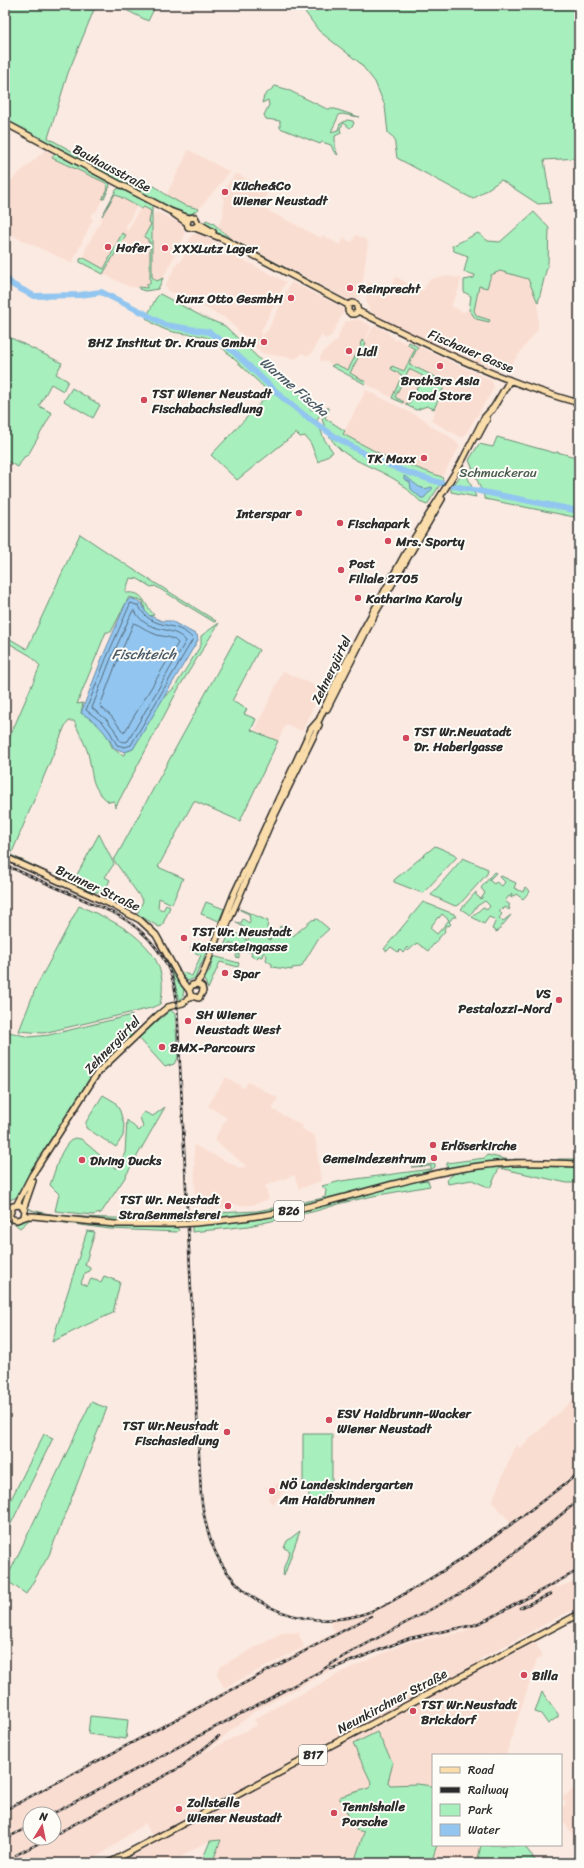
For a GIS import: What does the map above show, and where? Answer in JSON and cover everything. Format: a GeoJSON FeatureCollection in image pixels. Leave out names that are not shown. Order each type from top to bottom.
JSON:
{"type":"FeatureCollection","features":[{"type":"Feature","properties":{"kind":"main road","name":"Bauhausstraße"},"geometry":{"type":"LineString","coordinates":[[5,123],[188,220]]}},
{"type":"Feature","properties":{"kind":"main road"},"geometry":{"type":"LineString","coordinates":[[195,217],[197,225],[190,228],[188,220],[195,217]]}},
{"type":"Feature","properties":{"kind":"main road","name":"Fischauer Gasse"},"geometry":{"type":"LineString","coordinates":[[197,225],[348,305],[352,303],[356,304],[358,311],[459,360],[510,380],[579,403]]}},
{"type":"Feature","properties":{"kind":"main road","name":"Fischauer Gasse"},"geometry":{"type":"LineString","coordinates":[[348,305],[348,311],[351,314],[355,314],[358,311]]}},
{"type":"Feature","properties":{"kind":"main road","name":"Zehnergürtel"},"geometry":{"type":"LineString","coordinates":[[17,1204],[32,1176],[87,1089],[106,1063],[162,1011],[168,1007],[183,1002],[191,996],[196,998],[202,996],[204,991],[195,986],[202,976],[236,890],[311,729],[319,720],[336,682],[373,610],[422,524],[467,457],[492,408],[510,380]]}},
{"type":"Feature","properties":{"kind":"main road","name":"Brunner Straße"},"geometry":{"type":"LineString","coordinates":[[5,857],[110,904],[140,920],[156,935],[180,976],[195,986]]}},
{"type":"Feature","properties":{"kind":"main road"},"geometry":{"type":"LineString","coordinates":[[191,996],[195,986]]}},
{"type":"Feature","properties":{"kind":"main road","name":"B26"},"geometry":{"type":"LineString","coordinates":[[12,1207],[7,1212],[16,1220],[21,1220],[24,1217],[46,1216],[115,1224],[177,1224],[235,1220],[285,1212],[326,1203],[432,1174],[479,1166],[513,1164],[579,1164]]}},
{"type":"Feature","properties":{"kind":"main road","name":"Zehnergürtel"},"geometry":{"type":"LineString","coordinates":[[25,1209],[25,1201],[38,1167]]}},
{"type":"Feature","properties":{"kind":"main road"},"geometry":{"type":"LineString","coordinates":[[5,1206],[12,1207],[17,1204]]}},
{"type":"Feature","properties":{"kind":"main road","name":"B26"},"geometry":{"type":"LineString","coordinates":[[17,1204],[25,1209],[46,1216]]}},
{"type":"Feature","properties":{"kind":"main road"},"geometry":{"type":"LineString","coordinates":[[24,1217],[25,1209]]}},
{"type":"Feature","properties":{"kind":"main road","name":"Neunkirchner Straße"},"geometry":{"type":"LineString","coordinates":[[109,1863],[579,1614]]}},
{"type":"Feature","properties":{"kind":"shaded area"},"geometry":{"type":"Polygon","coordinates":[[[45,150],[54,154],[52,158],[106,183],[108,188],[96,212],[94,212],[90,217],[93,219],[72,263],[5,232],[5,186],[45,150]]]}},
{"type":"Feature","properties":{"kind":"shaded area"},"geometry":{"type":"Polygon","coordinates":[[[189,150],[230,172],[199,209],[184,205],[166,195],[189,150]]]}},
{"type":"Feature","properties":{"kind":"shaded area"},"geometry":{"type":"Polygon","coordinates":[[[236,173],[268,191],[261,207],[321,238],[322,235],[340,245],[344,238],[352,242],[356,235],[368,241],[361,296],[351,301],[226,236],[218,225],[223,217],[224,202],[221,193],[236,173]]]}},
{"type":"Feature","properties":{"kind":"shaded area"},"geometry":{"type":"Polygon","coordinates":[[[115,194],[137,206],[125,228],[128,230],[140,208],[144,207],[151,211],[151,224],[148,239],[150,242],[150,284],[147,288],[130,287],[103,274],[125,235],[120,239],[104,269],[84,258],[85,250],[115,194]]]}},
{"type":"Feature","properties":{"kind":"shaded area"},"geometry":{"type":"Polygon","coordinates":[[[157,212],[182,224],[181,226],[184,229],[185,235],[163,278],[157,281],[152,277],[151,261],[153,218],[157,212]]]}},
{"type":"Feature","properties":{"kind":"shaded area"},"geometry":{"type":"Polygon","coordinates":[[[198,233],[233,252],[232,254],[286,282],[261,331],[261,338],[265,332],[267,332],[291,282],[345,309],[331,336],[325,339],[321,335],[311,355],[309,354],[307,356],[302,353],[299,357],[297,356],[296,359],[262,353],[225,318],[182,296],[166,290],[168,288],[165,286],[178,262],[180,263],[184,255],[182,254],[192,235],[198,233]]]}},
{"type":"Feature","properties":{"kind":"shaded area"},"geometry":{"type":"Polygon","coordinates":[[[500,271],[528,279],[538,303],[538,329],[510,366],[505,368],[498,369],[459,357],[370,312],[366,302],[368,282],[388,292],[396,277],[423,291],[429,280],[448,276],[461,278],[459,289],[451,306],[463,312],[469,310],[476,319],[490,319],[477,316],[474,311],[479,286],[491,275],[500,271]]]}},
{"type":"Feature","properties":{"kind":"shaded area"},"geometry":{"type":"Polygon","coordinates":[[[358,319],[370,325],[371,328],[366,338],[368,339],[367,338],[373,327],[376,326],[389,333],[395,341],[397,339],[408,344],[409,342],[492,381],[494,388],[463,438],[431,420],[435,413],[434,409],[430,407],[416,410],[331,366],[332,364],[320,360],[320,357],[324,351],[335,342],[336,343],[345,322],[358,319]]]}},
{"type":"Feature","properties":{"kind":"shaded area"},"geometry":{"type":"Polygon","coordinates":[[[366,390],[425,420],[432,427],[449,436],[460,446],[442,477],[384,456],[343,434],[366,390]]]}},
{"type":"Feature","properties":{"kind":"shaded area"},"geometry":{"type":"Polygon","coordinates":[[[283,671],[322,689],[302,731],[286,724],[278,741],[255,730],[283,671]]]}},
{"type":"Feature","properties":{"kind":"shaded area"},"geometry":{"type":"Polygon","coordinates":[[[226,1077],[244,1088],[248,1082],[278,1098],[272,1109],[303,1126],[302,1129],[315,1136],[321,1181],[299,1189],[294,1175],[265,1186],[269,1199],[252,1205],[239,1206],[236,1204],[231,1205],[231,1207],[211,1208],[201,1203],[195,1193],[194,1145],[240,1168],[246,1166],[214,1140],[227,1118],[208,1106],[226,1077]]]}},
{"type":"Feature","properties":{"kind":"shaded area"},"geometry":{"type":"Polygon","coordinates":[[[578,1395],[579,1571],[555,1586],[557,1588],[579,1579],[579,1608],[566,1613],[480,1659],[482,1664],[534,1640],[543,1657],[537,1659],[506,1754],[432,1754],[432,1846],[481,1846],[477,1863],[212,1863],[221,1841],[210,1841],[197,1847],[172,1863],[118,1863],[156,1843],[145,1823],[89,1863],[5,1863],[5,1809],[335,1632],[331,1625],[331,1618],[362,1613],[384,1604],[438,1574],[511,1523],[492,1501],[516,1445],[520,1448],[578,1395]],[[470,1629],[406,1641],[327,1672],[255,1711],[204,1753],[257,1725],[254,1719],[348,1669],[408,1642],[465,1632],[470,1629]]]}},
{"type":"Feature","properties":{"kind":"shaded area"},"geometry":{"type":"Polygon","coordinates":[[[287,1478],[290,1483],[274,1503],[271,1503],[268,1498],[271,1496],[265,1488],[272,1485],[273,1486],[287,1478]]]}},
{"type":"Feature","properties":{"kind":"shaded area"},"geometry":{"type":"Polygon","coordinates":[[[298,1632],[304,1647],[224,1688],[217,1674],[221,1666],[282,1633],[298,1632]]]}},
{"type":"Feature","properties":{"kind":"shaded area"},"geometry":{"type":"Polygon","coordinates":[[[579,1785],[579,1842],[562,1820],[562,1807],[566,1804],[562,1798],[579,1785]]]}},
{"type":"Feature","properties":{"kind":"green space"},"geometry":{"type":"Polygon","coordinates":[[[5,5],[96,5],[68,73],[48,138],[79,155],[107,165],[156,187],[166,195],[184,205],[199,209],[191,214],[184,214],[5,121],[5,5]]]}},
{"type":"Feature","properties":{"kind":"green space"},"geometry":{"type":"Polygon","coordinates":[[[116,5],[156,5],[148,21],[116,5]]]}},
{"type":"Feature","properties":{"kind":"green space"},"geometry":{"type":"Polygon","coordinates":[[[300,5],[579,5],[579,158],[544,160],[551,203],[538,204],[501,180],[473,199],[397,158],[394,138],[388,133],[385,106],[375,82],[360,63],[319,31],[300,5]]]}},
{"type":"Feature","properties":{"kind":"green space"},"geometry":{"type":"Polygon","coordinates":[[[275,86],[286,89],[327,109],[335,109],[359,117],[342,114],[339,115],[331,132],[338,130],[340,124],[347,120],[353,121],[354,124],[350,128],[344,123],[340,128],[341,133],[335,136],[335,148],[338,155],[334,152],[331,145],[322,142],[320,144],[280,128],[280,121],[266,119],[264,115],[269,105],[268,100],[262,103],[264,96],[275,86]]]}},
{"type":"Feature","properties":{"kind":"green space"},"geometry":{"type":"Polygon","coordinates":[[[55,153],[109,182],[110,186],[104,199],[102,199],[108,188],[106,183],[52,158],[55,153]]]}},
{"type":"Feature","properties":{"kind":"green space"},"geometry":{"type":"Polygon","coordinates":[[[119,188],[152,204],[152,277],[157,281],[163,278],[158,289],[145,291],[139,289],[139,287],[147,288],[147,284],[150,284],[150,242],[148,242],[148,239],[144,237],[151,224],[149,222],[151,211],[144,207],[142,209],[115,194],[102,216],[116,190],[119,188]]]}},
{"type":"Feature","properties":{"kind":"green space"},"geometry":{"type":"Polygon","coordinates":[[[534,212],[549,228],[548,263],[538,303],[528,279],[500,271],[491,275],[487,288],[479,286],[474,311],[477,316],[490,320],[489,322],[476,319],[469,310],[471,296],[464,292],[464,280],[474,278],[475,275],[464,272],[468,256],[454,251],[452,246],[478,233],[488,241],[500,242],[534,212]]]}},
{"type":"Feature","properties":{"kind":"green space"},"geometry":{"type":"Polygon","coordinates":[[[206,220],[213,223],[231,239],[318,285],[203,225],[206,220]]]}},
{"type":"Feature","properties":{"kind":"green space"},"geometry":{"type":"Polygon","coordinates":[[[122,233],[126,235],[103,274],[80,262],[80,259],[84,258],[104,269],[122,233]]]}},
{"type":"Feature","properties":{"kind":"green space"},"geometry":{"type":"Polygon","coordinates":[[[160,294],[203,317],[225,326],[275,374],[276,373],[299,394],[301,392],[303,394],[305,391],[311,410],[315,409],[316,403],[324,408],[317,420],[324,439],[333,452],[318,462],[311,444],[305,436],[300,437],[296,433],[237,480],[211,455],[270,393],[214,340],[196,335],[172,332],[156,325],[146,318],[156,298],[160,294]]]}},
{"type":"Feature","properties":{"kind":"green space"},"geometry":{"type":"Polygon","coordinates":[[[5,335],[62,363],[56,374],[68,381],[63,391],[51,384],[39,406],[52,413],[28,455],[24,457],[18,467],[8,462],[5,468],[5,335]]]}},
{"type":"Feature","properties":{"kind":"green space"},"geometry":{"type":"Polygon","coordinates":[[[362,340],[366,343],[350,373],[366,382],[365,384],[331,366],[335,364],[348,370],[361,345],[362,340]]]}},
{"type":"Feature","properties":{"kind":"green space"},"geometry":{"type":"Polygon","coordinates":[[[409,342],[418,347],[409,364],[446,382],[434,409],[427,406],[416,410],[406,405],[406,403],[409,404],[423,376],[409,369],[395,397],[404,402],[403,403],[392,398],[402,375],[391,369],[392,366],[404,371],[415,349],[408,345],[409,342]]]}},
{"type":"Feature","properties":{"kind":"green space"},"geometry":{"type":"Polygon","coordinates":[[[72,388],[100,405],[93,418],[64,401],[72,388]]]}},
{"type":"Feature","properties":{"kind":"green space"},"geometry":{"type":"Polygon","coordinates":[[[328,407],[329,409],[325,418],[345,431],[343,434],[384,456],[442,477],[443,480],[427,505],[422,503],[394,479],[350,457],[342,451],[334,443],[327,432],[322,419],[328,407]]]}},
{"type":"Feature","properties":{"kind":"green space","name":"Schmuckerau"},"geometry":{"type":"Polygon","coordinates":[[[497,437],[579,458],[579,518],[485,499],[469,460],[479,444],[493,447],[497,437]]]}},
{"type":"Feature","properties":{"kind":"green space"},"geometry":{"type":"Polygon","coordinates":[[[462,473],[466,473],[476,497],[451,492],[451,489],[462,473]]]}},
{"type":"Feature","properties":{"kind":"green space"},"geometry":{"type":"Polygon","coordinates":[[[80,534],[216,621],[214,622],[155,586],[151,587],[138,579],[130,578],[125,593],[140,596],[154,615],[150,616],[145,611],[143,601],[129,597],[111,632],[106,632],[77,704],[83,703],[81,713],[104,730],[115,750],[124,755],[125,752],[133,749],[161,700],[174,688],[201,645],[201,636],[219,623],[181,684],[115,808],[114,801],[109,802],[102,796],[95,785],[87,750],[74,721],[69,721],[65,726],[11,855],[72,884],[99,834],[114,864],[105,877],[110,880],[104,892],[86,892],[5,855],[5,748],[40,666],[31,656],[5,641],[5,636],[27,649],[80,534]]]}},
{"type":"Feature","properties":{"kind":"green space"},"geometry":{"type":"Polygon","coordinates":[[[237,636],[259,650],[232,701],[247,709],[244,714],[256,719],[251,730],[278,741],[240,821],[194,801],[158,867],[183,878],[172,904],[159,898],[158,908],[163,910],[166,905],[170,907],[162,926],[159,927],[137,914],[143,901],[113,859],[116,857],[237,636]]]}},
{"type":"Feature","properties":{"kind":"green space"},"geometry":{"type":"Polygon","coordinates":[[[435,846],[454,854],[457,857],[424,892],[422,893],[394,882],[394,880],[435,846]]]}},
{"type":"Feature","properties":{"kind":"green space"},"geometry":{"type":"Polygon","coordinates":[[[463,858],[488,869],[487,874],[459,905],[455,906],[431,895],[463,858]]]}},
{"type":"Feature","properties":{"kind":"green space"},"geometry":{"type":"Polygon","coordinates":[[[494,872],[496,873],[489,880],[494,884],[496,882],[502,886],[505,882],[500,877],[501,876],[516,883],[514,888],[523,892],[525,887],[530,891],[523,899],[516,894],[514,896],[511,894],[512,898],[509,896],[505,901],[510,905],[508,907],[510,908],[509,910],[505,907],[503,910],[502,908],[499,911],[502,914],[499,918],[503,921],[511,915],[497,932],[492,929],[496,920],[489,917],[484,924],[472,917],[483,907],[487,910],[490,906],[485,901],[477,906],[470,915],[461,909],[476,892],[476,895],[481,899],[485,893],[481,888],[494,872]]]}},
{"type":"Feature","properties":{"kind":"green space"},"geometry":{"type":"Polygon","coordinates":[[[206,902],[224,909],[219,921],[201,914],[206,902]]]}},
{"type":"Feature","properties":{"kind":"green space"},"geometry":{"type":"Polygon","coordinates":[[[423,902],[454,914],[456,917],[453,917],[449,922],[451,924],[449,926],[447,925],[444,929],[445,931],[428,951],[417,943],[408,951],[407,947],[403,953],[400,950],[398,952],[391,947],[387,951],[384,949],[423,902]],[[442,914],[430,928],[437,934],[449,920],[442,914]]]}},
{"type":"Feature","properties":{"kind":"green space"},"geometry":{"type":"Polygon","coordinates":[[[79,906],[127,930],[152,953],[159,968],[162,985],[160,1004],[151,1008],[43,1033],[19,1031],[36,987],[79,906]]]}},
{"type":"Feature","properties":{"kind":"green space"},"geometry":{"type":"Polygon","coordinates":[[[240,909],[268,921],[267,928],[271,931],[268,938],[270,940],[274,931],[279,931],[280,926],[282,927],[281,930],[285,928],[290,935],[293,936],[312,920],[317,919],[329,929],[318,939],[301,967],[292,968],[292,970],[272,967],[272,964],[266,960],[267,956],[265,953],[263,953],[262,957],[258,956],[257,959],[251,956],[251,949],[250,952],[245,951],[239,953],[239,958],[236,957],[238,947],[229,943],[228,947],[224,946],[228,936],[232,938],[232,932],[246,937],[245,940],[248,940],[249,936],[240,930],[245,930],[245,928],[235,922],[241,923],[243,919],[249,923],[250,921],[249,914],[240,909]]]}},
{"type":"Feature","properties":{"kind":"green space"},"geometry":{"type":"Polygon","coordinates":[[[191,947],[206,953],[195,978],[188,981],[179,972],[172,958],[181,972],[192,976],[201,955],[191,951],[191,947]]]}},
{"type":"Feature","properties":{"kind":"green space"},"geometry":{"type":"Polygon","coordinates":[[[163,949],[184,986],[183,996],[179,1001],[173,976],[161,950],[163,949]]]}},
{"type":"Feature","properties":{"kind":"green space"},"geometry":{"type":"Polygon","coordinates":[[[213,956],[239,963],[238,967],[220,962],[208,989],[204,979],[210,970],[213,956]]]}},
{"type":"Feature","properties":{"kind":"green space","name":"BMX-Parcours"},"geometry":{"type":"Polygon","coordinates":[[[171,1010],[175,1014],[178,1058],[174,1064],[165,1067],[138,1037],[171,1010]]]}},
{"type":"Feature","properties":{"kind":"green space"},"geometry":{"type":"Polygon","coordinates":[[[132,1015],[132,1035],[99,1069],[20,1198],[17,1197],[5,1202],[5,1031],[29,1037],[49,1035],[132,1015]]]}},
{"type":"Feature","properties":{"kind":"green space"},"geometry":{"type":"Polygon","coordinates":[[[103,1095],[115,1102],[120,1111],[124,1125],[123,1136],[116,1147],[86,1128],[86,1122],[103,1095]]]}},
{"type":"Feature","properties":{"kind":"green space"},"geometry":{"type":"Polygon","coordinates":[[[165,1107],[124,1179],[101,1213],[93,1215],[55,1211],[59,1194],[50,1185],[59,1159],[69,1142],[74,1138],[81,1139],[116,1169],[125,1153],[127,1120],[139,1131],[143,1127],[140,1117],[144,1112],[153,1116],[165,1107]]]}},
{"type":"Feature","properties":{"kind":"green space"},"geometry":{"type":"Polygon","coordinates":[[[487,1155],[514,1161],[514,1159],[556,1161],[558,1159],[579,1159],[579,1162],[475,1164],[447,1168],[447,1163],[485,1158],[487,1155]]]}},
{"type":"Feature","properties":{"kind":"green space"},"geometry":{"type":"Polygon","coordinates":[[[435,1164],[435,1167],[429,1171],[317,1202],[258,1214],[191,1220],[191,1216],[196,1214],[257,1211],[319,1199],[325,1197],[326,1190],[322,1186],[341,1181],[431,1169],[431,1166],[411,1167],[435,1164]]]}},
{"type":"Feature","properties":{"kind":"green space"},"geometry":{"type":"Polygon","coordinates":[[[499,1166],[579,1167],[579,1177],[573,1183],[567,1183],[499,1168],[490,1188],[472,1180],[448,1184],[447,1179],[455,1173],[499,1166]]]}},
{"type":"Feature","properties":{"kind":"green space"},"geometry":{"type":"Polygon","coordinates":[[[424,1180],[428,1181],[430,1186],[373,1196],[249,1226],[192,1232],[192,1226],[235,1222],[285,1214],[315,1208],[368,1193],[424,1180]]]}},
{"type":"Feature","properties":{"kind":"green space"},"geometry":{"type":"Polygon","coordinates":[[[49,1214],[129,1218],[155,1218],[179,1215],[182,1220],[144,1223],[87,1220],[49,1214]]]}},
{"type":"Feature","properties":{"kind":"green space"},"geometry":{"type":"Polygon","coordinates":[[[35,1217],[70,1222],[177,1228],[179,1230],[177,1232],[110,1229],[36,1219],[29,1220],[20,1228],[15,1224],[26,1218],[35,1217]]]}},
{"type":"Feature","properties":{"kind":"green space"},"geometry":{"type":"Polygon","coordinates":[[[87,1231],[95,1232],[85,1265],[90,1268],[90,1271],[85,1273],[81,1283],[87,1286],[91,1279],[101,1282],[104,1276],[120,1282],[113,1313],[52,1342],[87,1231]]]}},
{"type":"Feature","properties":{"kind":"green space"},"geometry":{"type":"Polygon","coordinates":[[[91,1402],[107,1408],[49,1555],[26,1594],[6,1580],[91,1402]]]}},
{"type":"Feature","properties":{"kind":"green space"},"geometry":{"type":"Polygon","coordinates":[[[44,1434],[53,1438],[5,1536],[5,1511],[44,1434]]]}},
{"type":"Feature","properties":{"kind":"green space"},"geometry":{"type":"Polygon","coordinates":[[[303,1434],[332,1434],[332,1485],[303,1485],[303,1434]]]}},
{"type":"Feature","properties":{"kind":"green space"},"geometry":{"type":"Polygon","coordinates":[[[329,1488],[329,1500],[309,1501],[309,1489],[329,1488]]]}},
{"type":"Feature","properties":{"kind":"green space"},"geometry":{"type":"Polygon","coordinates":[[[300,1531],[283,1576],[284,1567],[290,1551],[284,1548],[287,1541],[300,1531]]]}},
{"type":"Feature","properties":{"kind":"green space"},"geometry":{"type":"Polygon","coordinates":[[[542,1692],[558,1714],[558,1717],[548,1724],[541,1714],[535,1712],[542,1692]]]}},
{"type":"Feature","properties":{"kind":"green space"},"geometry":{"type":"Polygon","coordinates":[[[90,1716],[128,1720],[126,1739],[88,1734],[90,1716]]]}},
{"type":"Feature","properties":{"kind":"green space"},"geometry":{"type":"Polygon","coordinates":[[[377,1732],[393,1763],[388,1782],[390,1785],[417,1784],[432,1786],[432,1846],[437,1846],[431,1863],[354,1863],[364,1832],[356,1830],[339,1797],[369,1788],[372,1784],[353,1744],[377,1732]]]}},
{"type":"Feature","properties":{"kind":"green space"},"geometry":{"type":"Polygon","coordinates":[[[221,1840],[212,1863],[201,1863],[210,1841],[221,1840]]]}},
{"type":"Feature","properties":{"kind":"green space"},"geometry":{"type":"Polygon","coordinates":[[[481,1846],[525,1846],[537,1863],[477,1863],[481,1846]]]}},
{"type":"Feature","properties":{"kind":"water"},"geometry":{"type":"Polygon","coordinates":[[[404,476],[420,487],[433,488],[424,498],[421,498],[411,489],[410,482],[404,479],[404,476]]]}},
{"type":"Feature","properties":{"kind":"water","name":"Fischteich"},"geometry":{"type":"Polygon","coordinates":[[[131,598],[142,603],[145,611],[150,616],[162,621],[171,621],[197,635],[198,640],[133,749],[125,752],[114,748],[108,737],[100,728],[92,720],[81,713],[102,658],[127,601],[131,598]]]}},
{"type":"Feature","properties":{"kind":"waterway","name":"Warme Fischa"},"geometry":{"type":"LineString","coordinates":[[5,277],[13,285],[34,296],[80,295],[101,292],[165,325],[209,332],[223,342],[283,398],[308,418],[337,438],[367,455],[403,471],[444,484],[579,511]]}},
{"type":"Feature","properties":{"kind":"railway"},"geometry":{"type":"LineString","coordinates":[[5,865],[114,913],[127,921],[139,929],[158,950],[171,975],[177,1004],[201,1495],[203,1511],[211,1541],[217,1555],[233,1579],[257,1600],[280,1612],[293,1616],[330,1620],[364,1614],[396,1599],[460,1560],[520,1518],[579,1473]]}},
{"type":"Feature","properties":{"kind":"railway"},"geometry":{"type":"LineString","coordinates":[[62,1809],[319,1672],[344,1656],[465,1591],[481,1580],[579,1500]]}},
{"type":"Feature","properties":{"kind":"railway"},"geometry":{"type":"LineString","coordinates":[[331,1669],[410,1638],[474,1625],[490,1618],[579,1570]]}},
{"type":"Feature","properties":{"kind":"railway"},"geometry":{"type":"LineString","coordinates":[[520,1608],[551,1594]]}},
{"type":"Feature","properties":{"kind":"railway"},"geometry":{"type":"LineString","coordinates":[[5,1810],[371,1616]]}},
{"type":"Feature","properties":{"kind":"railway"},"geometry":{"type":"LineString","coordinates":[[62,1831],[181,1767],[219,1736]]}},
{"type":"Feature","properties":{"kind":"railway"},"geometry":{"type":"LineString","coordinates":[[5,1839],[22,1830]]}},
{"type":"Feature","properties":{"kind":"railway"},"geometry":{"type":"LineString","coordinates":[[16,1855],[33,1846]]}},
{"type":"Feature","properties":{"kind":"place","name":"Küche&Co Wiener Neustadt"},"geometry":{"type":"Point","coordinates":[225,192]}},
{"type":"Feature","properties":{"kind":"place","name":"Hofer"},"geometry":{"type":"Point","coordinates":[108,247]}},
{"type":"Feature","properties":{"kind":"place","name":"XXXLutz Lager"},"geometry":{"type":"Point","coordinates":[165,248]}},
{"type":"Feature","properties":{"kind":"place","name":"Reinprecht"},"geometry":{"type":"Point","coordinates":[350,288]}},
{"type":"Feature","properties":{"kind":"place","name":"Kunz Otto GesmbH"},"geometry":{"type":"Point","coordinates":[291,298]}},
{"type":"Feature","properties":{"kind":"place","name":"BHZ Institut Dr. Kraus GmbH"},"geometry":{"type":"Point","coordinates":[264,342]}},
{"type":"Feature","properties":{"kind":"place","name":"Lidl"},"geometry":{"type":"Point","coordinates":[349,351]}},
{"type":"Feature","properties":{"kind":"place","name":"Broth3rs Asia Food Store"},"geometry":{"type":"Point","coordinates":[440,366]}},
{"type":"Feature","properties":{"kind":"place","name":"TST Wiener Neustadt Fischabachsiedlung"},"geometry":{"type":"Point","coordinates":[144,400]}},
{"type":"Feature","properties":{"kind":"place","name":"TK Maxx"},"geometry":{"type":"Point","coordinates":[424,458]}},
{"type":"Feature","properties":{"kind":"place","name":"Interspar"},"geometry":{"type":"Point","coordinates":[299,513]}},
{"type":"Feature","properties":{"kind":"place","name":"Fischapark"},"geometry":{"type":"Point","coordinates":[340,523]}},
{"type":"Feature","properties":{"kind":"place","name":"Mrs. Sporty"},"geometry":{"type":"Point","coordinates":[388,541]}},
{"type":"Feature","properties":{"kind":"place","name":"Post Filiale 2705"},"geometry":{"type":"Point","coordinates":[341,570]}},
{"type":"Feature","properties":{"kind":"place","name":"Katharina Karoly"},"geometry":{"type":"Point","coordinates":[358,598]}},
{"type":"Feature","properties":{"kind":"place","name":"TST Wr.Neuatadt Dr. Haberlgasse"},"geometry":{"type":"Point","coordinates":[406,738]}},
{"type":"Feature","properties":{"kind":"place","name":"TST Wr. Neustadt Kaisersteingasse"},"geometry":{"type":"Point","coordinates":[184,938]}},
{"type":"Feature","properties":{"kind":"place","name":"Spar"},"geometry":{"type":"Point","coordinates":[225,973]}},
{"type":"Feature","properties":{"kind":"place","name":"VS Pestalozzi-Nord"},"geometry":{"type":"Point","coordinates":[559,1000]}},
{"type":"Feature","properties":{"kind":"place","name":"SH Wiener Neustadt West"},"geometry":{"type":"Point","coordinates":[188,1021]}},
{"type":"Feature","properties":{"kind":"place","name":"BMX-Parcours"},"geometry":{"type":"Point","coordinates":[162,1047]}},
{"type":"Feature","properties":{"kind":"place","name":"Erlöserkirche"},"geometry":{"type":"Point","coordinates":[433,1145]}},
{"type":"Feature","properties":{"kind":"place","name":"Gemeindezentrum"},"geometry":{"type":"Point","coordinates":[434,1158]}},
{"type":"Feature","properties":{"kind":"place","name":"Diving Ducks"},"geometry":{"type":"Point","coordinates":[82,1160]}},
{"type":"Feature","properties":{"kind":"place","name":"TST Wr. Neustadt Straßenmeisterei"},"geometry":{"type":"Point","coordinates":[228,1206]}},
{"type":"Feature","properties":{"kind":"place","name":"ESV Haidbrunn-Wacker Wiener Neustadt"},"geometry":{"type":"Point","coordinates":[329,1420]}},
{"type":"Feature","properties":{"kind":"place","name":"TST Wr.Neustadt Fischasiedlung"},"geometry":{"type":"Point","coordinates":[227,1432]}},
{"type":"Feature","properties":{"kind":"place","name":"NÖ Landeskindergarten Am Haidbrunnen"},"geometry":{"type":"Point","coordinates":[272,1491]}},
{"type":"Feature","properties":{"kind":"place","name":"Billa"},"geometry":{"type":"Point","coordinates":[524,1675]}},
{"type":"Feature","properties":{"kind":"place","name":"TST Wr.Neustadt Brickdorf"},"geometry":{"type":"Point","coordinates":[413,1711]}},
{"type":"Feature","properties":{"kind":"place","name":"Zollstelle Wiener Neustadt"},"geometry":{"type":"Point","coordinates":[179,1809]}},
{"type":"Feature","properties":{"kind":"place","name":"Tennishalle Porsche"},"geometry":{"type":"Point","coordinates":[334,1813]}}]}
